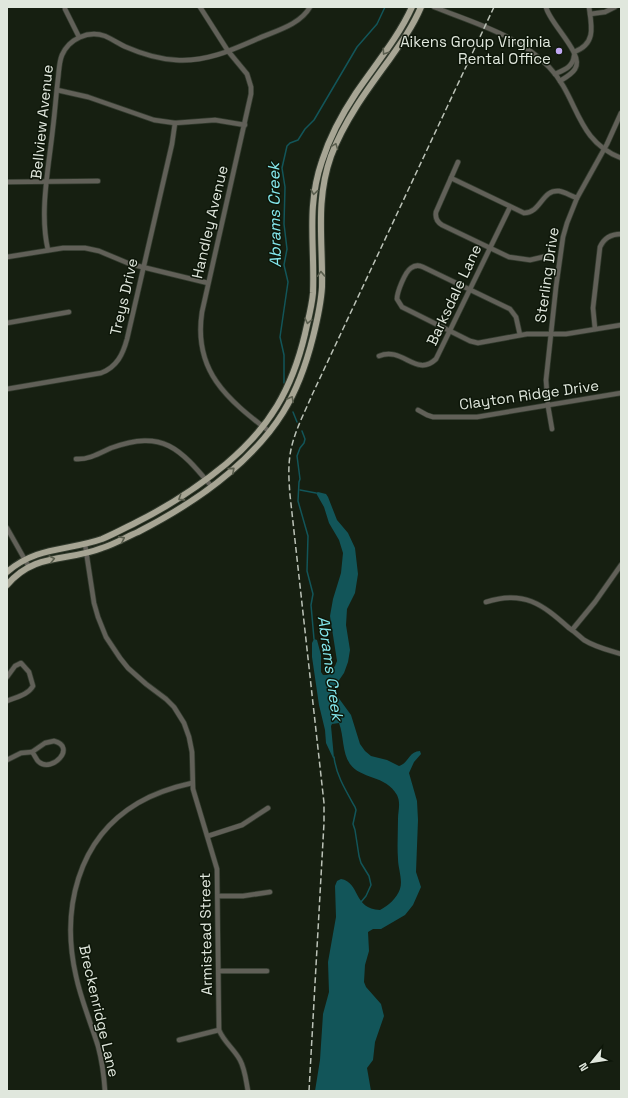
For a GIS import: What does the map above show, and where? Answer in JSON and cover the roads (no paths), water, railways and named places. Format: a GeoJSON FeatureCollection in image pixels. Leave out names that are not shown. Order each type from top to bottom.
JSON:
{"type":"FeatureCollection","features":[{"type":"Feature","properties":{"kind":"main road"},"geometry":{"type":"LineString","coordinates":[[7,572],[25,559],[49,550],[85,544],[110,536],[160,510],[206,480],[234,457],[262,426],[278,404],[291,381],[310,314],[313,293],[311,228],[312,204],[321,162],[332,134],[347,107],[402,27],[412,7]]}},
{"type":"Feature","properties":{"kind":"main road"},"geometry":{"type":"LineString","coordinates":[[7,585],[16,576],[30,567],[47,560],[104,548],[165,518],[212,487],[244,459],[270,432],[282,415],[299,384],[307,360],[318,314],[322,286],[320,236],[321,203],[331,158],[351,116],[410,30],[421,7]]}},
{"type":"Feature","properties":{"kind":"street","name":"Handley Avenue"},"geometry":{"type":"LineString","coordinates":[[200,7],[228,51],[243,68],[250,81],[251,87],[245,125],[208,283],[200,325],[201,346],[207,365],[215,381],[228,397],[270,432]]}},
{"type":"Feature","properties":{"kind":"street"},"geometry":{"type":"LineString","coordinates":[[66,9],[79,37],[88,34],[100,35],[146,55],[175,60],[204,59],[228,51],[297,22],[310,7]]}},
{"type":"Feature","properties":{"kind":"street"},"geometry":{"type":"LineString","coordinates":[[434,7],[512,39],[534,53],[560,81],[586,131],[604,149],[621,158]]}},
{"type":"Feature","properties":{"kind":"street"},"geometry":{"type":"LineString","coordinates":[[546,7],[553,22],[574,52],[577,62],[576,68],[560,81]]}},
{"type":"Feature","properties":{"kind":"street"},"geometry":{"type":"LineString","coordinates":[[574,52],[585,47],[590,40],[589,7]]}},
{"type":"Feature","properties":{"kind":"street"},"geometry":{"type":"LineString","coordinates":[[590,14],[605,12],[615,7]]}},
{"type":"Feature","properties":{"kind":"street","name":"Bellview Avenue"},"geometry":{"type":"LineString","coordinates":[[48,250],[44,222],[60,61],[71,43],[79,37]]}},
{"type":"Feature","properties":{"kind":"street"},"geometry":{"type":"LineString","coordinates":[[555,74],[570,66],[574,60],[574,52]]}},
{"type":"Feature","properties":{"kind":"street"},"geometry":{"type":"LineString","coordinates":[[57,90],[88,97],[154,120],[175,123],[210,120],[245,125]]}},
{"type":"Feature","properties":{"kind":"street","name":"Sterling Drive"},"geometry":{"type":"LineString","coordinates":[[552,429],[546,380],[561,244],[566,223],[577,198],[604,149],[621,113]]}},
{"type":"Feature","properties":{"kind":"street","name":"Treys Drive"},"geometry":{"type":"LineString","coordinates":[[7,389],[101,373],[113,366],[120,358],[124,348],[144,267],[172,144],[175,123]]}},
{"type":"Feature","properties":{"kind":"street"},"geometry":{"type":"LineString","coordinates":[[458,162],[436,212],[437,220],[442,225],[509,257],[523,260],[538,259],[547,256]]}},
{"type":"Feature","properties":{"kind":"street"},"geometry":{"type":"LineString","coordinates":[[451,178],[522,212],[530,212],[538,207],[547,194],[557,191],[577,198]]}},
{"type":"Feature","properties":{"kind":"street"},"geometry":{"type":"LineString","coordinates":[[7,182],[98,181]]}},
{"type":"Feature","properties":{"kind":"street","name":"Barksdale Lane"},"geometry":{"type":"LineString","coordinates":[[379,356],[386,353],[394,354],[416,364],[428,365],[434,361],[451,331],[510,206]]}},
{"type":"Feature","properties":{"kind":"street"},"geometry":{"type":"LineString","coordinates":[[595,329],[593,308],[600,247],[604,240],[611,236],[621,234]]}},
{"type":"Feature","properties":{"kind":"street"},"geometry":{"type":"LineString","coordinates":[[7,258],[68,247],[85,248],[144,267],[208,283]]}},
{"type":"Feature","properties":{"kind":"street"},"geometry":{"type":"LineString","coordinates":[[520,335],[516,317],[511,310],[419,266],[411,268],[402,283],[397,298],[400,305],[473,342],[478,343],[520,335],[536,333],[566,334],[621,325]]}},
{"type":"Feature","properties":{"kind":"street"},"geometry":{"type":"LineString","coordinates":[[7,324],[69,312]]}},
{"type":"Feature","properties":{"kind":"street","name":"Clayton Ridge Drive"},"geometry":{"type":"LineString","coordinates":[[418,410],[427,415],[433,416],[464,418],[477,417],[621,393]]}},
{"type":"Feature","properties":{"kind":"street"},"geometry":{"type":"LineString","coordinates":[[76,459],[86,458],[124,444],[141,441],[154,442],[167,445],[181,453],[212,487]]}},
{"type":"Feature","properties":{"kind":"street"},"geometry":{"type":"LineString","coordinates":[[7,528],[30,567]]}},
{"type":"Feature","properties":{"kind":"street","name":"Armistead Street"},"geometry":{"type":"LineString","coordinates":[[85,544],[94,602],[106,637],[128,668],[146,684],[166,698],[174,707],[184,723],[191,744],[192,782],[217,869],[220,1030],[225,1042],[240,1059],[248,1091]]}},
{"type":"Feature","properties":{"kind":"street"},"geometry":{"type":"LineString","coordinates":[[572,630],[595,602],[621,565]]}},
{"type":"Feature","properties":{"kind":"street"},"geometry":{"type":"LineString","coordinates":[[486,602],[498,598],[530,600],[542,605],[583,639],[593,645],[621,654]]}},
{"type":"Feature","properties":{"kind":"street"},"geometry":{"type":"LineString","coordinates":[[7,677],[15,666],[21,664],[29,672],[33,686],[31,690],[7,701]]}},
{"type":"Feature","properties":{"kind":"street"},"geometry":{"type":"LineString","coordinates":[[7,760],[21,753],[32,752],[45,743],[54,740],[61,744],[63,748],[62,756],[56,762],[48,764],[39,762],[32,752]]}},
{"type":"Feature","properties":{"kind":"street","name":"Breckenridge Lane"},"geometry":{"type":"LineString","coordinates":[[105,1091],[103,1068],[98,1047],[80,990],[73,960],[70,922],[74,891],[78,878],[90,853],[112,823],[132,807],[146,799],[164,790],[192,782]]}},
{"type":"Feature","properties":{"kind":"street"},"geometry":{"type":"LineString","coordinates":[[208,836],[242,825],[268,808]]}},
{"type":"Feature","properties":{"kind":"street"},"geometry":{"type":"LineString","coordinates":[[218,896],[243,896],[270,892]]}},
{"type":"Feature","properties":{"kind":"street"},"geometry":{"type":"LineString","coordinates":[[219,971],[267,971]]}},
{"type":"Feature","properties":{"kind":"street"},"geometry":{"type":"LineString","coordinates":[[179,1040],[220,1030]]}},
{"type":"Feature","properties":{"kind":"water"},"geometry":{"type":"Polygon","coordinates":[[[316,493],[326,494],[337,520],[348,533],[355,548],[358,574],[355,593],[347,609],[346,625],[350,650],[348,662],[344,673],[335,686],[335,693],[351,715],[360,744],[371,756],[387,760],[399,766],[405,763],[413,753],[420,751],[421,754],[414,762],[409,773],[417,801],[418,820],[416,872],[421,887],[413,905],[405,915],[381,929],[373,929],[368,932],[369,951],[365,965],[364,982],[366,987],[381,1004],[384,1016],[375,1042],[373,1060],[367,1068],[371,1091],[315,1091],[320,1060],[323,1014],[329,992],[328,962],[336,917],[335,886],[337,881],[341,879],[347,881],[365,905],[371,909],[380,910],[397,896],[401,885],[398,863],[399,804],[397,795],[380,780],[354,769],[347,760],[339,723],[332,724],[331,726],[334,758],[326,743],[312,657],[312,643],[314,639],[317,640],[321,655],[321,672],[323,675],[327,675],[335,666],[337,661],[330,616],[333,599],[341,573],[343,553],[339,540],[329,523],[324,507],[316,493]]]}},
{"type":"Feature","properties":{"kind":"waterway","name":"Abrams Creek"},"geometry":{"type":"LineString","coordinates":[[284,383],[284,355],[280,337],[288,282],[284,265],[287,249],[284,224],[285,187],[282,168],[287,146],[298,140],[305,129],[314,120],[357,47],[377,24],[385,7]]}},
{"type":"Feature","properties":{"kind":"waterway","name":"Abrams Creek"},"geometry":{"type":"LineString","coordinates":[[293,412],[297,422]]}},
{"type":"Feature","properties":{"kind":"waterway","name":"Abrams Creek"},"geometry":{"type":"LineString","coordinates":[[302,431],[305,439],[297,456],[300,479],[298,501],[308,536],[307,571],[313,594],[311,605],[314,639]]}},
{"type":"Feature","properties":{"kind":"waterway"},"geometry":{"type":"LineString","coordinates":[[300,490],[316,493]]}},
{"type":"Feature","properties":{"kind":"waterway","name":"Abrams Creek"},"geometry":{"type":"LineString","coordinates":[[334,757],[339,777],[356,810],[353,824],[359,856],[361,863],[369,876],[371,885],[366,896],[361,902]]}},
{"type":"Feature","properties":{"kind":"railway"},"geometry":{"type":"LineString","coordinates":[[309,1091],[324,803],[290,495],[289,470],[291,447],[312,395],[494,7]]}},
{"type":"Feature","properties":{"kind":"place","name":"Aikens Group Virginia Rental Office"},"geometry":{"type":"Point","coordinates":[559,51]}}]}
